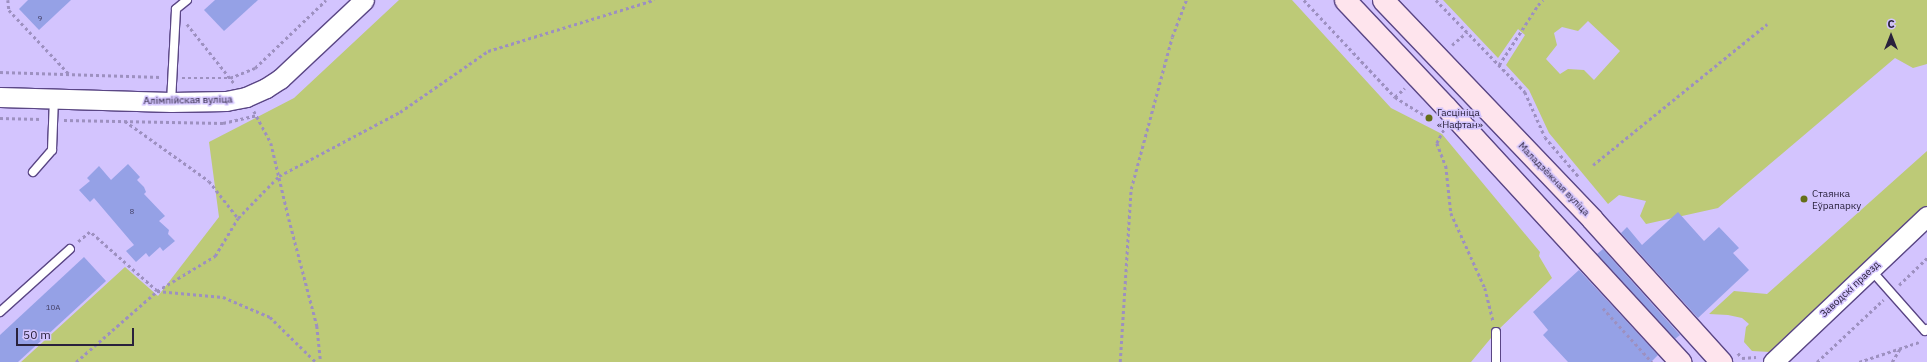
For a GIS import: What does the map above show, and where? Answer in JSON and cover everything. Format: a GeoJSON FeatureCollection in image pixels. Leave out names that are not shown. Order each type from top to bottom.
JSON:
{"type":"FeatureCollection","features":[{"type":"Feature","properties":{"kind":"main road"},"geometry":{"type":"LineString","coordinates":[[1345,0],[1569,240],[1680,362]]}},
{"type":"Feature","properties":{"kind":"main road","name":"Маладзёжная вуліца"},"geometry":{"type":"LineString","coordinates":[[1383,0],[1592,220],[1722,354]]}},
{"type":"Feature","properties":{"kind":"street","name":"Алімпійская вуліца"},"geometry":{"type":"LineString","coordinates":[[0,97],[171,102],[226,101],[246,97],[266,88],[280,79],[364,0]]}},
{"type":"Feature","properties":{"kind":"street","name":"Заводскі праезд"},"geometry":{"type":"LineString","coordinates":[[1767,360],[1871,270],[1927,216]]}},
{"type":"Feature","properties":{"kind":"lane"},"geometry":{"type":"LineString","coordinates":[[171,102],[176,9],[187,0]]}},
{"type":"Feature","properties":{"kind":"lane"},"geometry":{"type":"LineString","coordinates":[[33,172],[52,150],[54,99]]}},
{"type":"Feature","properties":{"kind":"lane"},"geometry":{"type":"LineString","coordinates":[[0,312],[70,249]]}},
{"type":"Feature","properties":{"kind":"lane"},"geometry":{"type":"LineString","coordinates":[[1871,270],[1926,331]]}},
{"type":"Feature","properties":{"kind":"lane"},"geometry":{"type":"LineString","coordinates":[[1496,332],[1496,362]]}},
{"type":"Feature","properties":{"kind":"path"},"geometry":{"type":"LineString","coordinates":[[8,0],[9,10],[70,76]]}},
{"type":"Feature","properties":{"kind":"path"},"geometry":{"type":"LineString","coordinates":[[76,362],[157,291],[215,256],[238,218],[279,176],[400,112],[488,51],[654,0]]}},
{"type":"Feature","properties":{"kind":"path"},"geometry":{"type":"LineString","coordinates":[[1120,362],[1131,190],[1172,37],[1186,0]]}},
{"type":"Feature","properties":{"kind":"path"},"geometry":{"type":"LineString","coordinates":[[1304,0],[1395,96],[1434,121]]}},
{"type":"Feature","properties":{"kind":"path"},"geometry":{"type":"LineString","coordinates":[[1436,0],[1525,92],[1545,137],[1580,178]]}},
{"type":"Feature","properties":{"kind":"path"},"geometry":{"type":"LineString","coordinates":[[1499,65],[1538,5],[1543,0]]}},
{"type":"Feature","properties":{"kind":"path"},"geometry":{"type":"LineString","coordinates":[[176,9],[246,97],[271,143],[317,326],[322,362]]}},
{"type":"Feature","properties":{"kind":"path"},"geometry":{"type":"LineString","coordinates":[[1593,165],[1767,24]]}},
{"type":"Feature","properties":{"kind":"path"},"geometry":{"type":"LineString","coordinates":[[1452,46],[1467,32]]}},
{"type":"Feature","properties":{"kind":"path"},"geometry":{"type":"LineString","coordinates":[[1395,96],[1409,84]]}},
{"type":"Feature","properties":{"kind":"path"},"geometry":{"type":"LineString","coordinates":[[0,118],[223,123],[257,115]]}},
{"type":"Feature","properties":{"kind":"path"},"geometry":{"type":"LineString","coordinates":[[125,121],[209,181],[238,218]]}},
{"type":"Feature","properties":{"kind":"path"},"geometry":{"type":"LineString","coordinates":[[1440,124],[1450,134]]}},
{"type":"Feature","properties":{"kind":"path"},"geometry":{"type":"LineString","coordinates":[[1445,128],[1437,143],[1446,166],[1451,213],[1485,288],[1496,332]]}},
{"type":"Feature","properties":{"kind":"path"},"geometry":{"type":"LineString","coordinates":[[70,249],[90,232],[157,291],[223,297],[270,317],[316,362]]}},
{"type":"Feature","properties":{"kind":"path"},"geometry":{"type":"LineString","coordinates":[[1817,362],[1927,258]]}},
{"type":"Feature","properties":{"kind":"path"},"geometry":{"type":"LineString","coordinates":[[1859,362],[1902,346],[1921,341]]}},
{"type":"Feature","properties":{"kind":"path"},"geometry":{"type":"LineString","coordinates":[[1892,362],[1902,346]]}},
{"type":"Feature","properties":{"kind":"path"},"geometry":{"type":"LineString","coordinates":[[1722,354],[1742,358],[1767,360]]}},
{"type":"Feature","properties":{"kind":"green space"},"geometry":{"type":"Polygon","coordinates":[[[399,0],[1292,0],[1391,108],[1442,134],[1540,252],[1539,256],[1552,278],[1496,332],[1471,362],[21,362],[125,267],[158,296],[219,217],[209,142],[294,98],[399,0]]]}},
{"type":"Feature","properties":{"kind":"green space"},"geometry":{"type":"Polygon","coordinates":[[[1443,0],[1927,0],[1927,64],[1913,68],[1895,58],[1718,208],[1646,224],[1640,216],[1646,201],[1619,195],[1608,204],[1549,133],[1529,90],[1506,65],[1525,35],[1518,29],[1498,58],[1443,0]],[[1588,21],[1578,31],[1562,27],[1554,33],[1557,45],[1546,59],[1560,74],[1568,69],[1584,70],[1594,80],[1620,51],[1588,21]]]}},
{"type":"Feature","properties":{"kind":"green space"},"geometry":{"type":"Polygon","coordinates":[[[1927,151],[1927,206],[1770,352],[1752,351],[1744,342],[1746,327],[1749,324],[1742,318],[1728,315],[1709,314],[1734,291],[1767,294],[1927,151]]]}},
{"type":"Feature","properties":{"kind":"building"},"geometry":{"type":"Polygon","coordinates":[[[28,0],[71,0],[39,30],[19,9],[28,0]]]}},
{"type":"Feature","properties":{"kind":"building"},"geometry":{"type":"Polygon","coordinates":[[[215,0],[258,0],[224,31],[204,10],[215,0]]]}},
{"type":"Feature","properties":{"kind":"building"},"geometry":{"type":"Polygon","coordinates":[[[128,164],[140,177],[137,180],[144,187],[146,192],[144,194],[165,216],[159,221],[169,230],[168,234],[175,241],[163,251],[160,247],[149,257],[146,253],[136,262],[126,251],[134,245],[94,198],[90,202],[79,190],[90,181],[87,178],[99,166],[111,180],[128,164]]]}},
{"type":"Feature","properties":{"kind":"building"},"geometry":{"type":"Polygon","coordinates":[[[1678,212],[1704,241],[1719,227],[1739,248],[1733,253],[1749,270],[1698,318],[1621,233],[1627,227],[1642,245],[1678,212]]]}},
{"type":"Feature","properties":{"kind":"building"},"geometry":{"type":"Polygon","coordinates":[[[1603,249],[1680,335],[1675,339],[1597,254],[1603,249]]]}},
{"type":"Feature","properties":{"kind":"building"},"geometry":{"type":"Polygon","coordinates":[[[84,257],[106,281],[18,362],[0,362],[0,335],[84,257]]]}},
{"type":"Feature","properties":{"kind":"building"},"geometry":{"type":"Polygon","coordinates":[[[1579,270],[1658,355],[1651,362],[1568,362],[1543,335],[1548,330],[1533,312],[1579,270]]]}},
{"type":"Feature","properties":{"kind":"place","name":"Гасцініца «Нафтан»"},"geometry":{"type":"Point","coordinates":[1429,118]}},
{"type":"Feature","properties":{"kind":"place","name":"Стаянка Еўрапарку"},"geometry":{"type":"Point","coordinates":[1804,199]}}]}
